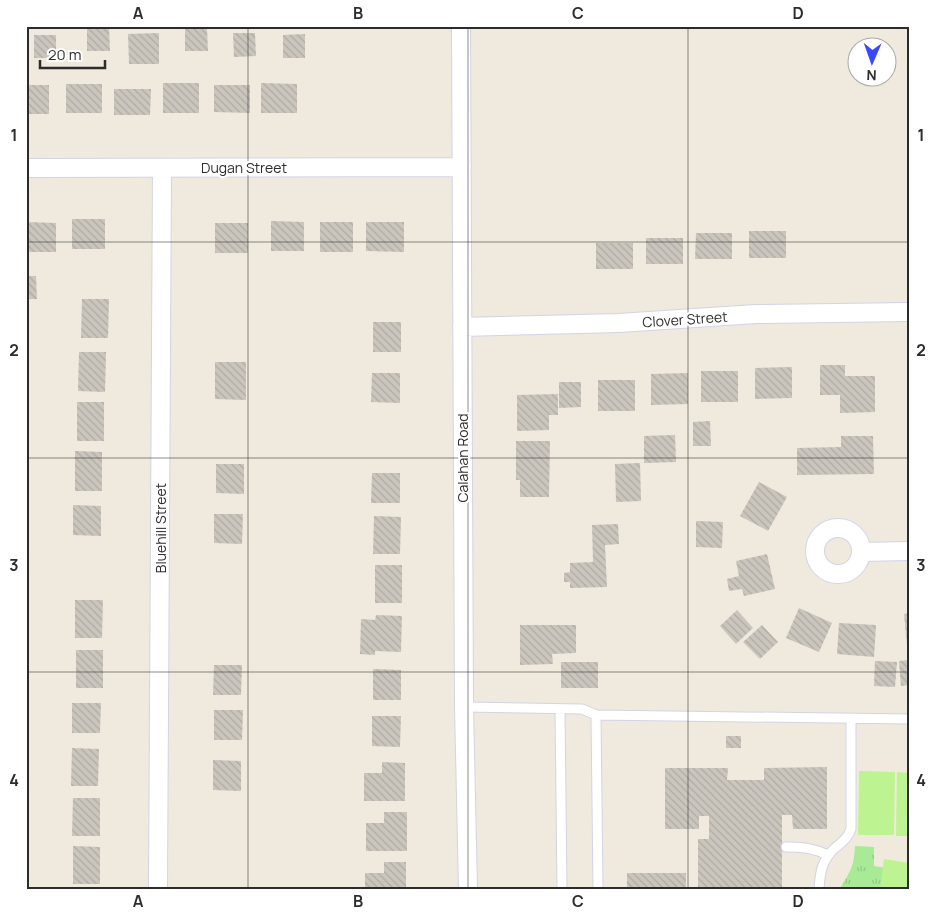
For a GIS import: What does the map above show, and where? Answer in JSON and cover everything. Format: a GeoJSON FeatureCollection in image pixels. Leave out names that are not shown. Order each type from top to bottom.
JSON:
{"type":"FeatureCollection","features":[{"type":"Feature","properties":{"kind":"street","name":"Calahan Road"},"geometry":{"type":"LineString","coordinates":[[461,26],[464,707],[468,889]]}},
{"type":"Feature","properties":{"kind":"street","name":"Dugan Street"},"geometry":{"type":"LineString","coordinates":[[26,168],[462,167]]}},
{"type":"Feature","properties":{"kind":"street","name":"Bluehill Street"},"geometry":{"type":"LineString","coordinates":[[158,889],[162,168]]}},
{"type":"Feature","properties":{"kind":"street","name":"Clover Street"},"geometry":{"type":"LineString","coordinates":[[462,327],[620,323],[756,314],[909,312]]}},
{"type":"Feature","properties":{"kind":"street"},"geometry":{"type":"LineString","coordinates":[[861,552],[909,550]]}},
{"type":"Feature","properties":{"kind":"lane"},"geometry":{"type":"LineString","coordinates":[[464,707],[582,709],[596,715],[909,719]]}},
{"type":"Feature","properties":{"kind":"lane"},"geometry":{"type":"LineString","coordinates":[[560,709],[562,889]]}},
{"type":"Feature","properties":{"kind":"lane"},"geometry":{"type":"LineString","coordinates":[[596,715],[598,889]]}},
{"type":"Feature","properties":{"kind":"lane"},"geometry":{"type":"LineString","coordinates":[[819,889],[823,862],[848,836],[851,829],[851,718]]}},
{"type":"Feature","properties":{"kind":"lane"},"geometry":{"type":"LineString","coordinates":[[786,846],[820,850],[828,855]]}},
{"type":"Feature","properties":{"kind":"green space"},"geometry":{"type":"Polygon","coordinates":[[[859,771],[895,772],[894,835],[858,835],[859,771]]]}},
{"type":"Feature","properties":{"kind":"green space"},"geometry":{"type":"Polygon","coordinates":[[[897,772],[909,773],[909,836],[896,836],[897,772]]]}},
{"type":"Feature","properties":{"kind":"green space"},"geometry":{"type":"Polygon","coordinates":[[[855,846],[874,847],[874,866],[886,868],[904,889],[830,889],[830,887],[841,887],[850,872],[855,846]]]}},
{"type":"Feature","properties":{"kind":"green space"},"geometry":{"type":"Polygon","coordinates":[[[884,859],[909,863],[909,889],[880,889],[884,859]]]}},
{"type":"Feature","properties":{"kind":"building"},"geometry":{"type":"Polygon","coordinates":[[[109,27],[110,51],[87,51],[87,28],[109,27]]]}},
{"type":"Feature","properties":{"kind":"building"},"geometry":{"type":"Polygon","coordinates":[[[185,28],[207,28],[208,51],[185,51],[185,28]]]}},
{"type":"Feature","properties":{"kind":"building"},"geometry":{"type":"Polygon","coordinates":[[[159,33],[159,64],[129,64],[128,34],[159,33]]]}},
{"type":"Feature","properties":{"kind":"building"},"geometry":{"type":"Polygon","coordinates":[[[233,33],[255,33],[256,56],[234,57],[233,33]]]}},
{"type":"Feature","properties":{"kind":"building"},"geometry":{"type":"Polygon","coordinates":[[[305,34],[305,58],[283,58],[283,35],[305,34]]]}},
{"type":"Feature","properties":{"kind":"building"},"geometry":{"type":"Polygon","coordinates":[[[34,35],[56,35],[56,58],[34,58],[34,35]]]}},
{"type":"Feature","properties":{"kind":"building"},"geometry":{"type":"Polygon","coordinates":[[[163,83],[199,83],[199,113],[163,113],[163,83]]]}},
{"type":"Feature","properties":{"kind":"building"},"geometry":{"type":"Polygon","coordinates":[[[261,83],[297,84],[297,113],[261,113],[261,83]]]}},
{"type":"Feature","properties":{"kind":"building"},"geometry":{"type":"Polygon","coordinates":[[[66,84],[102,84],[102,113],[66,113],[66,84]]]}},
{"type":"Feature","properties":{"kind":"building"},"geometry":{"type":"Polygon","coordinates":[[[26,85],[49,85],[49,114],[26,114],[26,85]]]}},
{"type":"Feature","properties":{"kind":"building"},"geometry":{"type":"Polygon","coordinates":[[[214,85],[250,85],[250,113],[214,112],[214,85]]]}},
{"type":"Feature","properties":{"kind":"building"},"geometry":{"type":"Polygon","coordinates":[[[114,89],[151,89],[150,115],[114,115],[114,89]]]}},
{"type":"Feature","properties":{"kind":"building"},"geometry":{"type":"Polygon","coordinates":[[[72,219],[105,219],[105,249],[72,249],[72,219]]]}},
{"type":"Feature","properties":{"kind":"building"},"geometry":{"type":"Polygon","coordinates":[[[271,221],[304,222],[304,251],[271,251],[271,221]]]}},
{"type":"Feature","properties":{"kind":"building"},"geometry":{"type":"Polygon","coordinates":[[[26,222],[56,223],[56,252],[26,252],[26,222]]]}},
{"type":"Feature","properties":{"kind":"building"},"geometry":{"type":"Polygon","coordinates":[[[320,222],[353,222],[353,252],[320,252],[320,222]]]}},
{"type":"Feature","properties":{"kind":"building"},"geometry":{"type":"Polygon","coordinates":[[[366,222],[404,222],[404,252],[366,251],[366,222]]]}},
{"type":"Feature","properties":{"kind":"building"},"geometry":{"type":"Polygon","coordinates":[[[215,223],[248,223],[248,253],[215,253],[215,223]]]}},
{"type":"Feature","properties":{"kind":"building"},"geometry":{"type":"Polygon","coordinates":[[[749,231],[786,231],[786,258],[749,258],[749,231]]]}},
{"type":"Feature","properties":{"kind":"building"},"geometry":{"type":"Polygon","coordinates":[[[696,233],[732,233],[732,259],[695,259],[696,233]]]}},
{"type":"Feature","properties":{"kind":"building"},"geometry":{"type":"Polygon","coordinates":[[[646,238],[683,238],[683,264],[646,264],[646,238]]]}},
{"type":"Feature","properties":{"kind":"building"},"geometry":{"type":"Polygon","coordinates":[[[596,243],[633,243],[633,269],[596,269],[596,243]]]}},
{"type":"Feature","properties":{"kind":"building"},"geometry":{"type":"Polygon","coordinates":[[[26,276],[36,276],[37,299],[26,299],[26,276]]]}},
{"type":"Feature","properties":{"kind":"building"},"geometry":{"type":"Polygon","coordinates":[[[82,299],[109,299],[108,338],[81,338],[82,299]]]}},
{"type":"Feature","properties":{"kind":"building"},"geometry":{"type":"Polygon","coordinates":[[[373,322],[401,322],[401,352],[373,352],[373,322]]]}},
{"type":"Feature","properties":{"kind":"building"},"geometry":{"type":"Polygon","coordinates":[[[79,352],[106,352],[105,392],[78,391],[79,352]]]}},
{"type":"Feature","properties":{"kind":"building"},"geometry":{"type":"Polygon","coordinates":[[[215,362],[246,362],[246,400],[215,399],[215,362]]]}},
{"type":"Feature","properties":{"kind":"building"},"geometry":{"type":"Polygon","coordinates":[[[820,365],[845,365],[845,376],[875,376],[875,412],[840,413],[840,395],[820,395],[820,365]]]}},
{"type":"Feature","properties":{"kind":"building"},"geometry":{"type":"Polygon","coordinates":[[[792,367],[792,398],[755,399],[755,368],[792,367]]]}},
{"type":"Feature","properties":{"kind":"building"},"geometry":{"type":"Polygon","coordinates":[[[701,371],[738,371],[738,402],[701,402],[701,371]]]}},
{"type":"Feature","properties":{"kind":"building"},"geometry":{"type":"Polygon","coordinates":[[[372,373],[400,373],[400,403],[371,402],[372,373]]]}},
{"type":"Feature","properties":{"kind":"building"},"geometry":{"type":"Polygon","coordinates":[[[688,373],[688,404],[651,405],[651,374],[688,373]]]}},
{"type":"Feature","properties":{"kind":"building"},"geometry":{"type":"Polygon","coordinates":[[[598,380],[635,380],[635,411],[598,411],[598,380]]]}},
{"type":"Feature","properties":{"kind":"building"},"geometry":{"type":"Polygon","coordinates":[[[559,382],[581,382],[581,407],[559,408],[559,382]]]}},
{"type":"Feature","properties":{"kind":"building"},"geometry":{"type":"Polygon","coordinates":[[[558,394],[558,415],[549,415],[549,430],[517,431],[517,395],[558,394]]]}},
{"type":"Feature","properties":{"kind":"building"},"geometry":{"type":"Polygon","coordinates":[[[77,402],[104,402],[104,441],[77,441],[77,402]]]}},
{"type":"Feature","properties":{"kind":"building"},"geometry":{"type":"Polygon","coordinates":[[[710,421],[711,446],[693,446],[693,422],[710,421]]]}},
{"type":"Feature","properties":{"kind":"building"},"geometry":{"type":"Polygon","coordinates":[[[675,435],[676,462],[644,463],[644,436],[675,435]]]}},
{"type":"Feature","properties":{"kind":"building"},"geometry":{"type":"Polygon","coordinates":[[[841,436],[873,436],[874,474],[797,475],[797,448],[841,447],[841,436]]]}},
{"type":"Feature","properties":{"kind":"building"},"geometry":{"type":"Polygon","coordinates":[[[516,441],[550,441],[549,497],[520,497],[520,480],[516,480],[516,441]]]}},
{"type":"Feature","properties":{"kind":"building"},"geometry":{"type":"Polygon","coordinates":[[[75,451],[102,452],[102,491],[75,491],[75,451]]]}},
{"type":"Feature","properties":{"kind":"building"},"geometry":{"type":"Polygon","coordinates":[[[640,463],[641,501],[616,502],[615,464],[640,463]]]}},
{"type":"Feature","properties":{"kind":"building"},"geometry":{"type":"Polygon","coordinates":[[[216,464],[244,464],[244,494],[216,493],[216,464]]]}},
{"type":"Feature","properties":{"kind":"building"},"geometry":{"type":"Polygon","coordinates":[[[372,473],[400,473],[400,503],[371,503],[372,473]]]}},
{"type":"Feature","properties":{"kind":"building"},"geometry":{"type":"Polygon","coordinates":[[[759,482],[787,497],[768,531],[740,516],[759,482]]]}},
{"type":"Feature","properties":{"kind":"building"},"geometry":{"type":"Polygon","coordinates":[[[73,505],[101,506],[101,536],[73,535],[73,505]]]}},
{"type":"Feature","properties":{"kind":"building"},"geometry":{"type":"Polygon","coordinates":[[[214,514],[243,514],[242,544],[214,543],[214,514]]]}},
{"type":"Feature","properties":{"kind":"building"},"geometry":{"type":"Polygon","coordinates":[[[374,516],[401,517],[400,554],[373,554],[374,516]]]}},
{"type":"Feature","properties":{"kind":"building"},"geometry":{"type":"Polygon","coordinates":[[[696,521],[723,522],[722,548],[696,547],[696,521]]]}},
{"type":"Feature","properties":{"kind":"building"},"geometry":{"type":"Polygon","coordinates":[[[618,524],[619,544],[605,545],[607,587],[570,588],[570,582],[564,582],[564,573],[570,572],[570,563],[593,562],[592,525],[618,524]]]}},
{"type":"Feature","properties":{"kind":"building"},"geometry":{"type":"Polygon","coordinates":[[[767,554],[775,589],[744,596],[742,589],[729,591],[727,579],[739,576],[736,561],[767,554]]]}},
{"type":"Feature","properties":{"kind":"building"},"geometry":{"type":"Polygon","coordinates":[[[375,565],[402,565],[402,603],[375,603],[375,565]]]}},
{"type":"Feature","properties":{"kind":"building"},"geometry":{"type":"Polygon","coordinates":[[[75,600],[103,600],[102,638],[75,638],[75,600]]]}},
{"type":"Feature","properties":{"kind":"building"},"geometry":{"type":"Polygon","coordinates":[[[799,608],[832,623],[819,652],[786,638],[799,608]]]}},
{"type":"Feature","properties":{"kind":"building"},"geometry":{"type":"Polygon","coordinates":[[[737,610],[753,628],[736,644],[720,626],[737,610]]]}},
{"type":"Feature","properties":{"kind":"building"},"geometry":{"type":"Polygon","coordinates":[[[909,613],[909,645],[907,645],[904,614],[909,613]]]}},
{"type":"Feature","properties":{"kind":"building"},"geometry":{"type":"Polygon","coordinates":[[[376,615],[402,616],[401,652],[375,651],[375,655],[360,654],[361,619],[375,620],[376,615]]]}},
{"type":"Feature","properties":{"kind":"building"},"geometry":{"type":"Polygon","coordinates":[[[839,623],[876,625],[874,657],[837,654],[839,623]]]}},
{"type":"Feature","properties":{"kind":"building"},"geometry":{"type":"Polygon","coordinates":[[[520,625],[576,625],[576,653],[552,654],[553,664],[520,665],[520,625]]]}},
{"type":"Feature","properties":{"kind":"building"},"geometry":{"type":"Polygon","coordinates":[[[762,625],[778,642],[760,659],[743,642],[762,625]]]}},
{"type":"Feature","properties":{"kind":"building"},"geometry":{"type":"Polygon","coordinates":[[[76,650],[103,650],[103,688],[76,688],[76,650]]]}},
{"type":"Feature","properties":{"kind":"building"},"geometry":{"type":"Polygon","coordinates":[[[909,660],[909,685],[901,686],[899,661],[909,660]]]}},
{"type":"Feature","properties":{"kind":"building"},"geometry":{"type":"Polygon","coordinates":[[[875,661],[897,662],[895,687],[874,686],[875,661]]]}},
{"type":"Feature","properties":{"kind":"building"},"geometry":{"type":"Polygon","coordinates":[[[561,662],[598,662],[598,688],[561,688],[561,662]]]}},
{"type":"Feature","properties":{"kind":"building"},"geometry":{"type":"Polygon","coordinates":[[[214,665],[242,665],[241,695],[213,695],[214,665]]]}},
{"type":"Feature","properties":{"kind":"building"},"geometry":{"type":"Polygon","coordinates":[[[373,669],[401,670],[401,700],[373,700],[373,669]]]}},
{"type":"Feature","properties":{"kind":"building"},"geometry":{"type":"Polygon","coordinates":[[[72,703],[101,703],[100,733],[72,733],[72,703]]]}},
{"type":"Feature","properties":{"kind":"building"},"geometry":{"type":"Polygon","coordinates":[[[214,710],[243,710],[242,740],[214,740],[214,710]]]}},
{"type":"Feature","properties":{"kind":"building"},"geometry":{"type":"Polygon","coordinates":[[[372,716],[401,716],[400,747],[372,746],[372,716]]]}},
{"type":"Feature","properties":{"kind":"building"},"geometry":{"type":"Polygon","coordinates":[[[726,736],[741,736],[741,748],[726,748],[726,736]]]}},
{"type":"Feature","properties":{"kind":"building"},"geometry":{"type":"Polygon","coordinates":[[[72,748],[99,749],[98,786],[71,786],[72,748]]]}},
{"type":"Feature","properties":{"kind":"building"},"geometry":{"type":"Polygon","coordinates":[[[213,760],[241,761],[241,791],[213,790],[213,760]]]}},
{"type":"Feature","properties":{"kind":"building"},"geometry":{"type":"Polygon","coordinates":[[[382,762],[405,763],[405,801],[364,801],[364,773],[382,773],[382,762]]]}},
{"type":"Feature","properties":{"kind":"building"},"geometry":{"type":"Polygon","coordinates":[[[827,767],[827,829],[793,829],[792,815],[782,815],[782,889],[698,889],[698,839],[709,839],[709,816],[699,816],[699,829],[665,829],[665,768],[728,768],[727,780],[764,780],[764,768],[827,767]]]}},
{"type":"Feature","properties":{"kind":"building"},"geometry":{"type":"Polygon","coordinates":[[[73,798],[100,798],[100,836],[72,836],[73,798]]]}},
{"type":"Feature","properties":{"kind":"building"},"geometry":{"type":"Polygon","coordinates":[[[384,812],[407,812],[407,851],[366,851],[366,823],[384,823],[384,812]]]}},
{"type":"Feature","properties":{"kind":"building"},"geometry":{"type":"Polygon","coordinates":[[[73,846],[100,847],[100,884],[73,884],[73,846]]]}},
{"type":"Feature","properties":{"kind":"building"},"geometry":{"type":"Polygon","coordinates":[[[384,862],[406,862],[406,889],[365,889],[365,873],[384,873],[384,862]]]}},
{"type":"Feature","properties":{"kind":"building"},"geometry":{"type":"Polygon","coordinates":[[[627,873],[686,873],[686,889],[627,889],[627,873]]]}}]}
